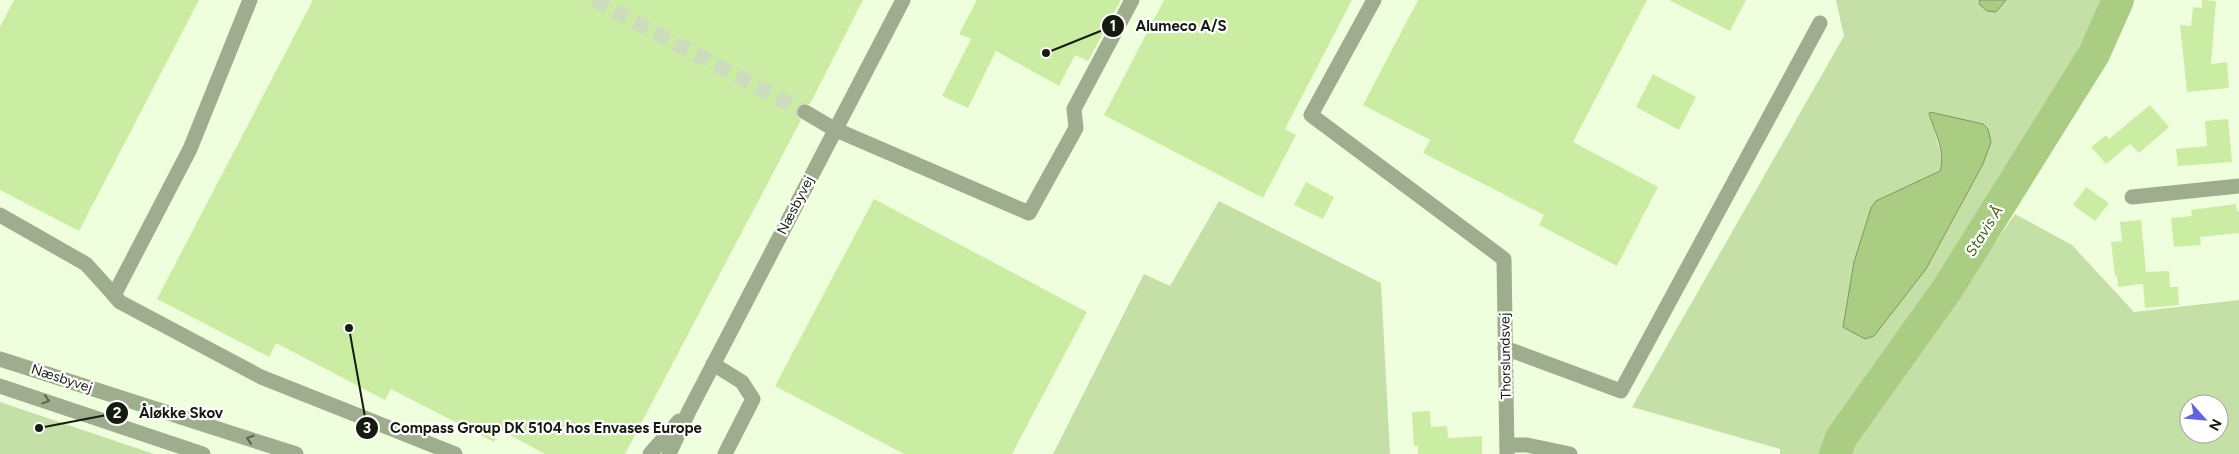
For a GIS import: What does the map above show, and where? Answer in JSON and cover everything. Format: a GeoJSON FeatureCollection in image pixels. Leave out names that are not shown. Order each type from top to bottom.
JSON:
{"type":"FeatureCollection","features":[{"type":"Feature","properties":{"kind":"street"},"geometry":{"type":"LineString","coordinates":[[114,294],[190,149],[250,0]]}},
{"type":"Feature","properties":{"kind":"street","name":"Næsbyvej"},"geometry":{"type":"LineString","coordinates":[[669,454],[689,411],[834,129],[903,0]]}},
{"type":"Feature","properties":{"kind":"street"},"geometry":{"type":"LineString","coordinates":[[805,112],[834,129],[1029,213],[1076,128],[1074,109],[1132,0]]}},
{"type":"Feature","properties":{"kind":"street","name":"Thorslundsvej"},"geometry":{"type":"LineString","coordinates":[[1374,0],[1311,115],[1504,259],[1507,450]]}},
{"type":"Feature","properties":{"kind":"street"},"geometry":{"type":"LineString","coordinates":[[1505,348],[1621,391],[1820,23]]}},
{"type":"Feature","properties":{"kind":"street"},"geometry":{"type":"LineString","coordinates":[[2132,197],[2239,186]]}},
{"type":"Feature","properties":{"kind":"street"},"geometry":{"type":"LineString","coordinates":[[0,215],[86,264],[120,302],[261,376],[455,454]]}},
{"type":"Feature","properties":{"kind":"street","name":"Næsbyvej"},"geometry":{"type":"LineString","coordinates":[[0,359],[296,454]]}},
{"type":"Feature","properties":{"kind":"street"},"geometry":{"type":"LineString","coordinates":[[713,364],[742,382],[753,398],[725,454]]}},
{"type":"Feature","properties":{"kind":"street","name":"Næsbyvej"},"geometry":{"type":"LineString","coordinates":[[0,386],[203,454]]}},
{"type":"Feature","properties":{"kind":"street","name":"Næsbyvej"},"geometry":{"type":"LineString","coordinates":[[650,454],[689,411]]}},
{"type":"Feature","properties":{"kind":"street"},"geometry":{"type":"LineString","coordinates":[[1507,450],[1527,445],[1562,453]]}},
{"type":"Feature","properties":{"kind":"shaded area"},"geometry":{"type":"Polygon","coordinates":[[[1836,0],[1979,0],[1980,5],[1995,12],[2006,0],[2106,0],[2072,68],[1964,245],[1925,305],[1838,416],[1822,454],[1780,454],[1780,449],[1632,407],[1844,36],[1836,0]],[[1930,112],[1943,164],[1940,171],[1850,294],[1843,327],[1983,124],[1930,112]]]}},
{"type":"Feature","properties":{"kind":"shaded area"},"geometry":{"type":"Polygon","coordinates":[[[1979,0],[2006,0],[1996,12],[1987,11],[1980,5],[1979,0]]]}},
{"type":"Feature","properties":{"kind":"shaded area"},"geometry":{"type":"Polygon","coordinates":[[[1930,112],[1983,124],[1988,129],[1991,142],[1983,164],[1926,269],[1874,336],[1865,339],[1843,327],[1854,262],[1871,208],[1876,201],[1940,171],[1941,150],[1929,114],[1930,112]]]}},
{"type":"Feature","properties":{"kind":"shaded area"},"geometry":{"type":"Polygon","coordinates":[[[1219,201],[1381,283],[1390,454],[1053,454],[1144,274],[1170,286],[1219,201]]]}},
{"type":"Feature","properties":{"kind":"shaded area"},"geometry":{"type":"Polygon","coordinates":[[[2015,214],[2072,245],[2134,312],[2239,300],[2239,454],[1849,454],[1859,434],[1951,307],[2015,214]]]}},
{"type":"Feature","properties":{"kind":"shaded area"},"geometry":{"type":"Polygon","coordinates":[[[0,402],[154,454],[0,454],[0,402]]]}},
{"type":"Feature","properties":{"kind":"building"},"geometry":{"type":"Polygon","coordinates":[[[14,0],[199,0],[79,231],[0,190],[0,27],[14,0]]]}},
{"type":"Feature","properties":{"kind":"building"},"geometry":{"type":"Polygon","coordinates":[[[313,0],[863,0],[810,104],[801,104],[797,108],[797,116],[801,120],[625,454],[545,454],[500,430],[494,442],[391,389],[385,400],[276,343],[269,357],[157,299],[313,0]]]}},
{"type":"Feature","properties":{"kind":"building"},"geometry":{"type":"Polygon","coordinates":[[[977,0],[1121,0],[1088,61],[1075,55],[1059,86],[996,51],[968,108],[942,96],[971,39],[959,34],[977,0]]]}},
{"type":"Feature","properties":{"kind":"building"},"geometry":{"type":"Polygon","coordinates":[[[1164,0],[1352,0],[1285,129],[1296,135],[1263,198],[1104,115],[1164,0]]]}},
{"type":"Feature","properties":{"kind":"building"},"geometry":{"type":"Polygon","coordinates":[[[1418,0],[1647,0],[1573,142],[1658,187],[1617,266],[1539,225],[1544,215],[1423,153],[1430,140],[1363,105],[1418,0]]]}},
{"type":"Feature","properties":{"kind":"building"},"geometry":{"type":"Polygon","coordinates":[[[1669,0],[1746,0],[1730,31],[1669,0]]]}},
{"type":"Feature","properties":{"kind":"building"},"geometry":{"type":"Polygon","coordinates":[[[2202,0],[2216,1],[2211,64],[2227,62],[2229,88],[2187,92],[2180,25],[2191,26],[2193,7],[2202,8],[2202,0]]]}},
{"type":"Feature","properties":{"kind":"building"},"geometry":{"type":"Polygon","coordinates":[[[1653,74],[1696,97],[1679,130],[1636,107],[1653,74]]]}},
{"type":"Feature","properties":{"kind":"building"},"geometry":{"type":"Polygon","coordinates":[[[2150,105],[2169,127],[2139,153],[2130,144],[2106,164],[2091,147],[2106,135],[2109,139],[2150,105]]]}},
{"type":"Feature","properties":{"kind":"building"},"geometry":{"type":"Polygon","coordinates":[[[2228,119],[2232,162],[2178,166],[2176,149],[2207,146],[2205,121],[2228,119]]]}},
{"type":"Feature","properties":{"kind":"building"},"geometry":{"type":"Polygon","coordinates":[[[1306,182],[1334,197],[1323,219],[1294,205],[1306,182]]]}},
{"type":"Feature","properties":{"kind":"building"},"geometry":{"type":"Polygon","coordinates":[[[2086,187],[2109,203],[2095,221],[2073,205],[2086,187]]]}},
{"type":"Feature","properties":{"kind":"building"},"geometry":{"type":"Polygon","coordinates":[[[874,199],[1087,312],[1012,454],[904,454],[775,386],[874,199]]]}},
{"type":"Feature","properties":{"kind":"building"},"geometry":{"type":"Polygon","coordinates":[[[2236,204],[2237,211],[2239,211],[2239,233],[2200,237],[2201,245],[2174,247],[2171,218],[2192,216],[2191,210],[2236,204]]]}},
{"type":"Feature","properties":{"kind":"building"},"geometry":{"type":"Polygon","coordinates":[[[2141,220],[2146,272],[2169,271],[2170,287],[2178,287],[2179,305],[2145,308],[2143,284],[2118,287],[2111,242],[2122,241],[2120,222],[2141,220]]]}},
{"type":"Feature","properties":{"kind":"building"},"geometry":{"type":"Polygon","coordinates":[[[1430,411],[1431,427],[1447,426],[1448,438],[1482,436],[1482,454],[1418,454],[1418,446],[1414,446],[1412,412],[1430,411]]]}},
{"type":"Feature","properties":{"kind":"waterway","name":"Stavis Å"},"geometry":{"type":"LineString","coordinates":[[1835,454],[1841,438],[1948,288],[2094,54],[2118,0]]}},
{"type":"Feature","properties":{"kind":"tunnel"},"geometry":{"type":"LineString","coordinates":[[594,0],[805,112]]}},
{"type":"Feature","properties":{"kind":"place","name":"Alumeco A/S"},"geometry":{"type":"Point","coordinates":[1046,53]}},
{"type":"Feature","properties":{"kind":"place","name":"Compass Group DK 5104 hos Envases Europe"},"geometry":{"type":"Point","coordinates":[349,328]}},
{"type":"Feature","properties":{"kind":"place","name":"Åløkke Skov"},"geometry":{"type":"Point","coordinates":[39,428]}}]}
